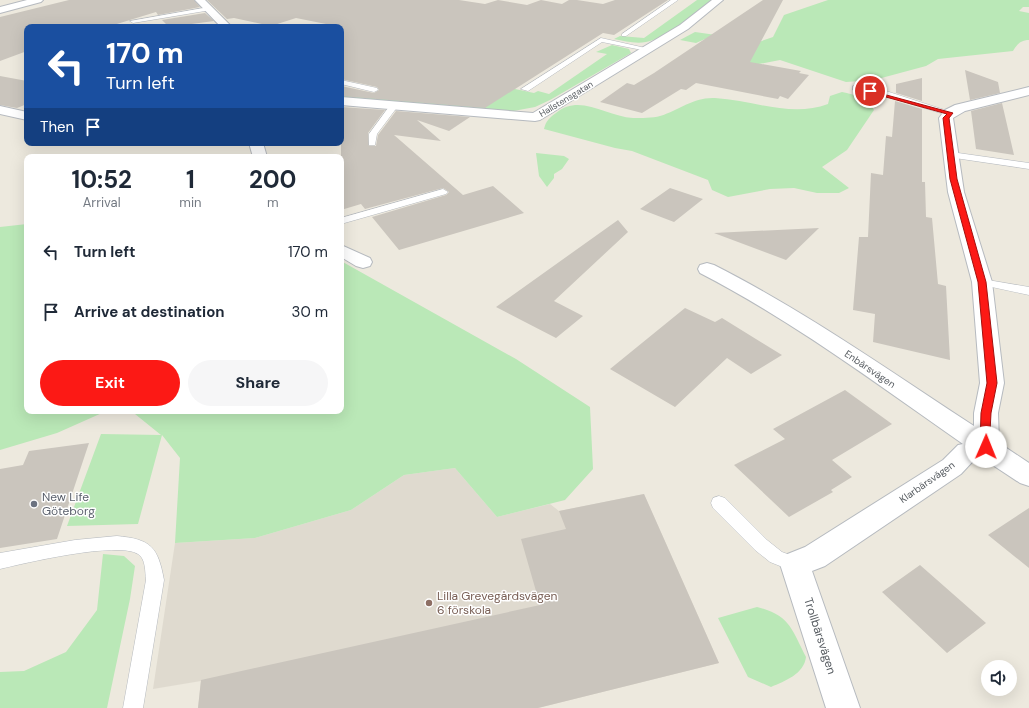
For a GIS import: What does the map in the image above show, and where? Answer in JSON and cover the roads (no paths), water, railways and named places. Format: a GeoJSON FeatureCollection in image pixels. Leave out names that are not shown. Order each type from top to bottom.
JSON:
{"type":"FeatureCollection","features":[{"type":"Feature","properties":{"kind":"street"},"geometry":{"type":"LineString","coordinates":[[0,10],[38,0]]}},
{"type":"Feature","properties":{"kind":"street"},"geometry":{"type":"LineString","coordinates":[[200,0],[224,24]]}},
{"type":"Feature","properties":{"kind":"street","name":"Hallstensgatan"},"geometry":{"type":"LineString","coordinates":[[344,101],[536,117],[684,27],[718,0]]}},
{"type":"Feature","properties":{"kind":"street"},"geometry":{"type":"LineString","coordinates":[[986,447],[986,413],[992,383],[982,282],[956,192],[946,118],[950,113],[960,108],[1029,91]]}},
{"type":"Feature","properties":{"kind":"street"},"geometry":{"type":"LineString","coordinates":[[0,110],[24,114]]}},
{"type":"Feature","properties":{"kind":"street"},"geometry":{"type":"LineString","coordinates":[[344,252],[363,262]]}},
{"type":"Feature","properties":{"kind":"street","name":"Enbärsvägen"},"geometry":{"type":"LineString","coordinates":[[707,269],[748,290],[792,316],[1029,476]]}},
{"type":"Feature","properties":{"kind":"street","name":"Klarbärsvägen"},"geometry":{"type":"LineString","coordinates":[[795,564],[815,557],[952,467],[967,452],[986,447]]}},
{"type":"Feature","properties":{"kind":"street","name":"Trollbärsvägen"},"geometry":{"type":"LineString","coordinates":[[795,564],[843,708]]}},
{"type":"Feature","properties":{"kind":"lane"},"geometry":{"type":"LineString","coordinates":[[624,35],[675,0]]}},
{"type":"Feature","properties":{"kind":"lane"},"geometry":{"type":"LineString","coordinates":[[134,21],[209,9]]}},
{"type":"Feature","properties":{"kind":"lane"},"geometry":{"type":"LineString","coordinates":[[525,88],[601,40],[647,49]]}},
{"type":"Feature","properties":{"kind":"lane"},"geometry":{"type":"LineString","coordinates":[[344,83],[374,90]]}},
{"type":"Feature","properties":{"kind":"lane"},"geometry":{"type":"LineString","coordinates":[[856,88],[883,93],[950,113]]}},
{"type":"Feature","properties":{"kind":"lane"},"geometry":{"type":"LineString","coordinates":[[372,143],[373,134],[394,106]]}},
{"type":"Feature","properties":{"kind":"lane"},"geometry":{"type":"LineString","coordinates":[[951,155],[1029,166]]}},
{"type":"Feature","properties":{"kind":"lane"},"geometry":{"type":"LineString","coordinates":[[344,220],[443,192]]}},
{"type":"Feature","properties":{"kind":"lane"},"geometry":{"type":"LineString","coordinates":[[982,282],[1029,291]]}},
{"type":"Feature","properties":{"kind":"lane"},"geometry":{"type":"LineString","coordinates":[[719,503],[761,545],[776,557],[795,564]]}},
{"type":"Feature","properties":{"kind":"lane"},"geometry":{"type":"LineString","coordinates":[[0,561],[102,544],[132,545],[144,549],[152,559],[155,580],[133,708]]}},
{"type":"Feature","properties":{"kind":"place","name":"New Life Göteborg"},"geometry":{"type":"Point","coordinates":[34,504]}},
{"type":"Feature","properties":{"kind":"place","name":"Lilla Grevegårdsvägen 6 förskola"},"geometry":{"type":"Point","coordinates":[429,603]}}]}
